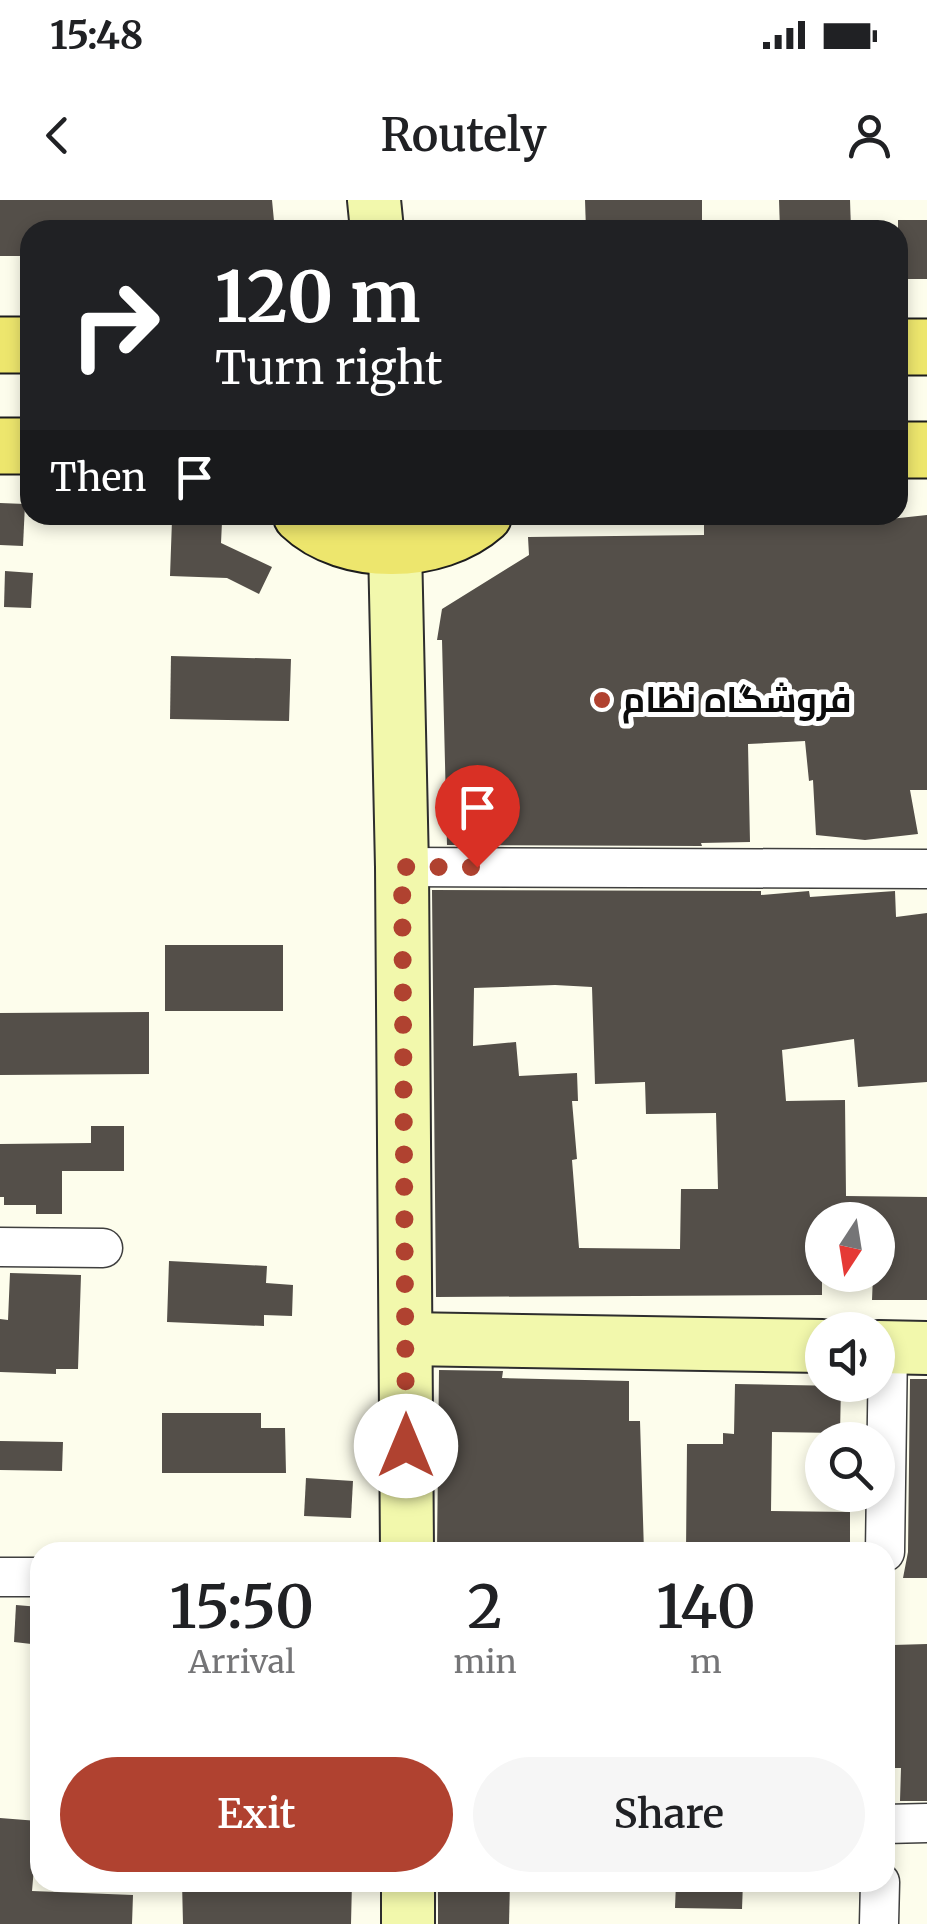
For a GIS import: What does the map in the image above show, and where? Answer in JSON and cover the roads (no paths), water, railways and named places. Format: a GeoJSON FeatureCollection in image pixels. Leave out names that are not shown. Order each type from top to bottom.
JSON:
{"type":"FeatureCollection","features":[{"type":"Feature","properties":{"kind":"main road"},"geometry":{"type":"LineString","coordinates":[[320,525],[349,540],[394,547],[439,539],[465,525]]}},
{"type":"Feature","properties":{"kind":"street"},"geometry":{"type":"LineString","coordinates":[[394,547],[402,867],[407,1542]]}},
{"type":"Feature","properties":{"kind":"street"},"geometry":{"type":"LineString","coordinates":[[402,867],[927,868]]}},
{"type":"Feature","properties":{"kind":"street"},"geometry":{"type":"LineString","coordinates":[[0,1247],[103,1248]]}},
{"type":"Feature","properties":{"kind":"street"},"geometry":{"type":"LineString","coordinates":[[406,1339],[805,1346]]}},
{"type":"Feature","properties":{"kind":"street"},"geometry":{"type":"LineString","coordinates":[[886,1542],[897,1348]]}},
{"type":"Feature","properties":{"kind":"street"},"geometry":{"type":"LineString","coordinates":[[0,1577],[30,1577]]}},
{"type":"Feature","properties":{"kind":"street"},"geometry":{"type":"LineString","coordinates":[[895,1824],[927,1824]]}},
{"type":"Feature","properties":{"kind":"street"},"geometry":{"type":"LineString","coordinates":[[408,1892],[408,1924]]}},
{"type":"Feature","properties":{"kind":"street"},"geometry":{"type":"LineString","coordinates":[[880,1892],[880,1924]]}},
{"type":"Feature","properties":{"kind":"place","name":"فروشگاه نظام"},"geometry":{"type":"Point","coordinates":[602,700]}}]}
